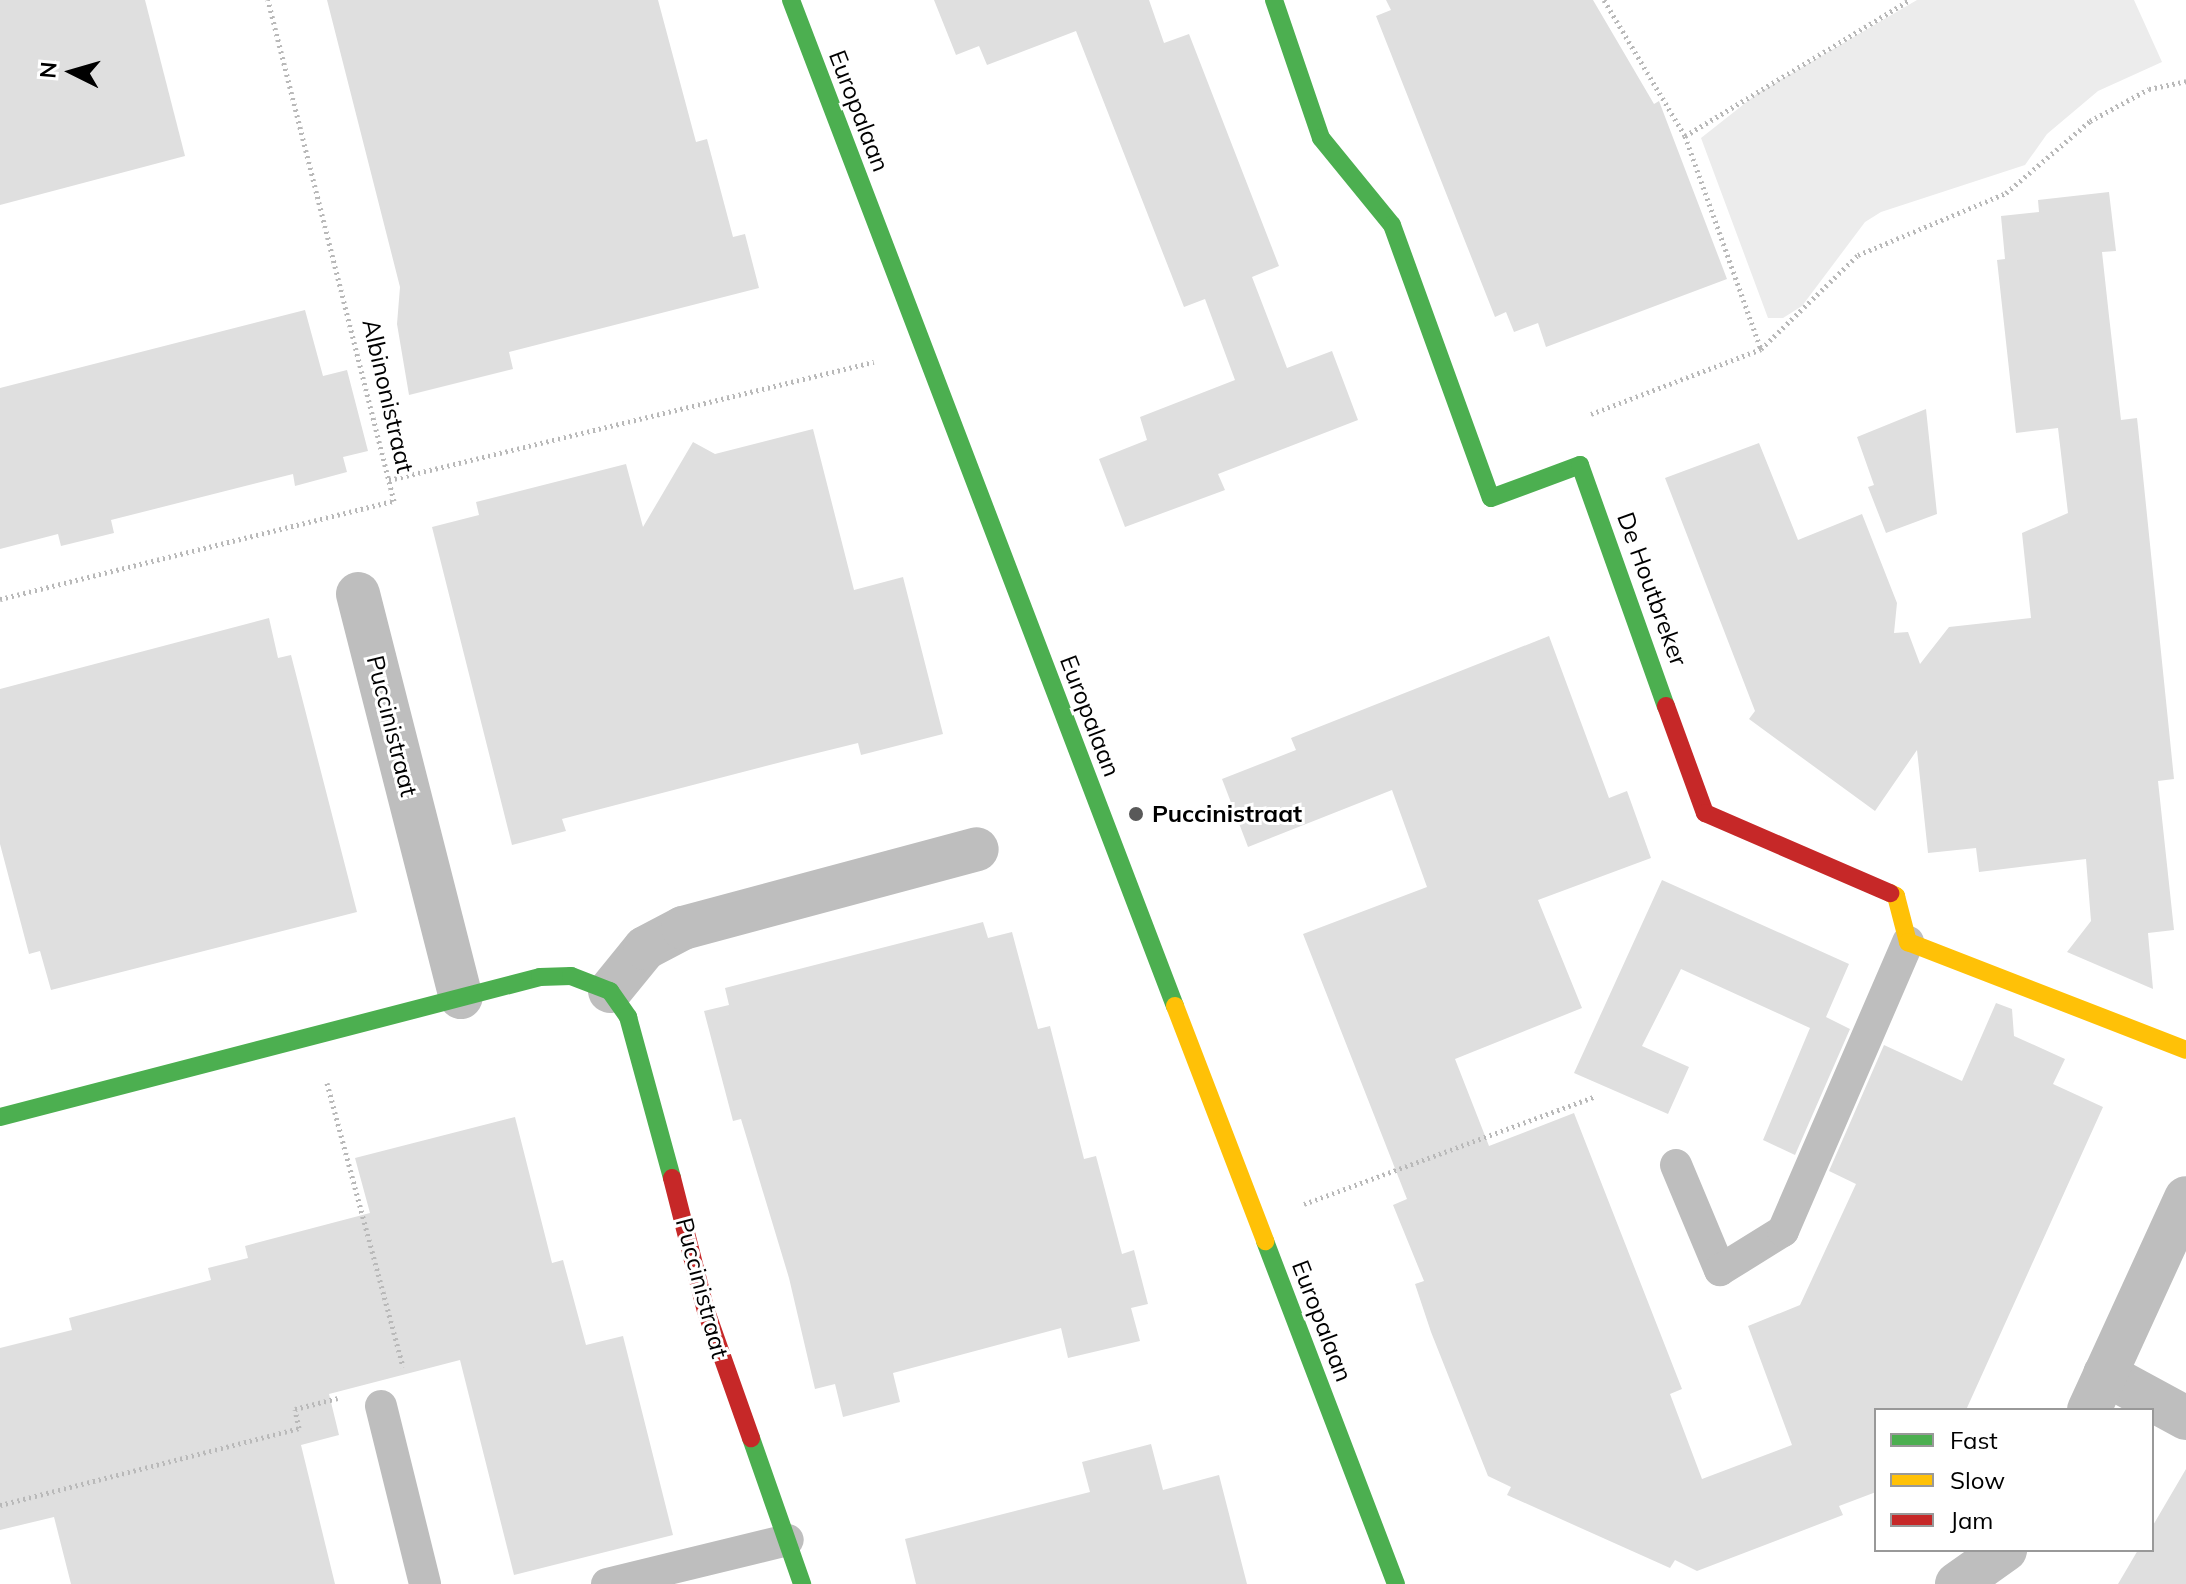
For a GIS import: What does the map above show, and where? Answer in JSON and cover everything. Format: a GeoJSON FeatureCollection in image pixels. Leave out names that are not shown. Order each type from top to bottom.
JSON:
{"type":"FeatureCollection","features":[{"type":"Feature","properties":{"kind":"street","name":"Europalaan"},"geometry":{"type":"LineString","coordinates":[[791,0],[1396,1584]]}},
{"type":"Feature","properties":{"kind":"street","name":"De Houtbreker"},"geometry":{"type":"LineString","coordinates":[[1274,0],[1321,138],[1392,225],[1491,498],[1580,465],[1705,813],[1896,896],[1908,942]]}},
{"type":"Feature","properties":{"kind":"street","name":"Puccinistraat"},"geometry":{"type":"LineString","coordinates":[[358,594],[461,997]]}},
{"type":"Feature","properties":{"kind":"street"},"geometry":{"type":"LineString","coordinates":[[0,1117],[540,977],[571,976],[610,991],[645,948],[683,928],[977,849]]}},
{"type":"Feature","properties":{"kind":"street"},"geometry":{"type":"LineString","coordinates":[[1908,942],[2186,1050]]}},
{"type":"Feature","properties":{"kind":"street","name":"Puccinistraat"},"geometry":{"type":"LineString","coordinates":[[610,991],[628,1017],[640,1050],[706,1311],[802,1584]]}},
{"type":"Feature","properties":{"kind":"street"},"geometry":{"type":"LineString","coordinates":[[2152,1408],[2097,1392],[2186,1198]]}},
{"type":"Feature","properties":{"kind":"street"},"geometry":{"type":"LineString","coordinates":[[2154,1409],[2186,1418]]}},
{"type":"Feature","properties":{"kind":"street"},"geometry":{"type":"LineString","coordinates":[[1957,1584],[2002,1552]]}},
{"type":"Feature","properties":{"kind":"lane"},"geometry":{"type":"LineString","coordinates":[[1676,1165],[1720,1270],[1783,1231],[1908,942]]}},
{"type":"Feature","properties":{"kind":"lane"},"geometry":{"type":"LineString","coordinates":[[381,1406],[425,1584]]}},
{"type":"Feature","properties":{"kind":"lane"},"geometry":{"type":"LineString","coordinates":[[607,1584],[788,1540]]}},
{"type":"Feature","properties":{"kind":"path","name":"Albinonistraat"},"geometry":{"type":"LineString","coordinates":[[0,599],[394,501],[268,0]]}},
{"type":"Feature","properties":{"kind":"path"},"geometry":{"type":"LineString","coordinates":[[1604,0],[1685,136],[1761,349]]}},
{"type":"Feature","properties":{"kind":"path"},"geometry":{"type":"LineString","coordinates":[[1685,136],[1910,0]]}},
{"type":"Feature","properties":{"kind":"path"},"geometry":{"type":"LineString","coordinates":[[1575,420],[1761,349],[1858,255],[2006,193],[2090,121],[2149,89],[2186,81]]}},
{"type":"Feature","properties":{"kind":"path"},"geometry":{"type":"LineString","coordinates":[[389,480],[923,351]]}},
{"type":"Feature","properties":{"kind":"path"},"geometry":{"type":"LineString","coordinates":[[315,1035],[407,1381]]}},
{"type":"Feature","properties":{"kind":"path"},"geometry":{"type":"LineString","coordinates":[[1258,1221],[1594,1097]]}},
{"type":"Feature","properties":{"kind":"path"},"geometry":{"type":"LineString","coordinates":[[0,1505],[299,1428],[295,1409],[350,1395]]}},
{"type":"Feature","properties":{"kind":"shaded area"},"geometry":{"type":"Polygon","coordinates":[[[1917,0],[2134,0],[2162,62],[2098,91],[2047,134],[2025,165],[1881,212],[1865,222],[1802,306],[1783,318],[1768,318],[1701,138],[1758,93],[1917,0]]]}},
{"type":"Feature","properties":{"kind":"building"},"geometry":{"type":"Polygon","coordinates":[[[0,0],[145,0],[185,156],[0,205],[0,0]]]}},
{"type":"Feature","properties":{"kind":"building"},"geometry":{"type":"Polygon","coordinates":[[[327,0],[658,0],[696,142],[707,139],[733,237],[745,234],[759,288],[509,352],[513,369],[409,395],[397,324],[400,287],[327,0]]]}},
{"type":"Feature","properties":{"kind":"building"},"geometry":{"type":"Polygon","coordinates":[[[934,0],[1149,0],[1164,43],[1189,34],[1279,266],[1252,277],[1287,368],[1332,351],[1358,420],[1218,474],[1225,490],[1125,527],[1099,459],[1147,440],[1140,417],[1235,380],[1205,299],[1184,307],[1076,31],[987,65],[979,46],[956,55],[934,0]]]}},
{"type":"Feature","properties":{"kind":"building"},"geometry":{"type":"Polygon","coordinates":[[[1386,0],[1593,0],[1654,104],[1659,101],[1727,279],[1546,347],[1538,323],[1514,332],[1506,312],[1495,317],[1376,16],[1391,10],[1386,0]]]}},
{"type":"Feature","properties":{"kind":"building"},"geometry":{"type":"Polygon","coordinates":[[[2109,192],[2116,251],[2102,252],[2109,316],[2121,420],[2137,418],[2174,779],[2158,781],[2174,930],[2148,933],[2153,989],[2067,952],[2091,921],[2086,859],[1979,872],[1976,848],[1928,853],[1917,750],[1875,811],[1749,719],[1755,711],[1665,478],[1759,443],[1798,540],[1862,514],[1897,603],[1894,633],[1908,632],[1920,664],[1949,627],[2031,618],[2022,533],[2068,513],[2058,428],[2016,433],[1997,260],[2005,259],[2001,216],[2039,212],[2038,200],[2109,192]]]}},
{"type":"Feature","properties":{"kind":"building"},"geometry":{"type":"Polygon","coordinates":[[[305,310],[323,376],[347,370],[368,451],[343,457],[347,472],[295,486],[293,474],[111,520],[114,533],[61,546],[58,534],[0,549],[0,388],[305,310]]]}},
{"type":"Feature","properties":{"kind":"building"},"geometry":{"type":"Polygon","coordinates":[[[1926,409],[1937,514],[1886,533],[1868,487],[1874,485],[1857,437],[1926,409]]]}},
{"type":"Feature","properties":{"kind":"building"},"geometry":{"type":"Polygon","coordinates":[[[813,429],[854,590],[903,577],[943,734],[861,755],[858,743],[793,759],[562,819],[566,831],[512,845],[432,527],[479,515],[476,502],[626,464],[643,527],[693,442],[715,454],[813,429]]]}},
{"type":"Feature","properties":{"kind":"building"},"geometry":{"type":"Polygon","coordinates":[[[269,618],[278,658],[291,655],[357,912],[51,990],[40,951],[29,954],[0,844],[0,689],[269,618]]]}},
{"type":"Feature","properties":{"kind":"building"},"geometry":{"type":"Polygon","coordinates":[[[1549,636],[1609,798],[1627,791],[1651,858],[1538,900],[1582,1008],[1455,1059],[1489,1146],[1574,1113],[1682,1389],[1670,1394],[1702,1479],[1792,1445],[1748,1326],[1800,1305],[1856,1184],[1829,1171],[1884,1045],[1962,1081],[1996,1003],[2012,1009],[2014,1036],[2065,1059],[2053,1084],[2103,1107],[1967,1408],[1874,1408],[1874,1493],[1839,1506],[1843,1515],[1697,1571],[1675,1560],[1670,1568],[1507,1495],[1511,1487],[1488,1476],[1415,1284],[1424,1281],[1393,1205],[1407,1199],[1303,934],[1427,887],[1392,790],[1248,847],[1222,779],[1296,750],[1291,738],[1549,636]]]}},
{"type":"Feature","properties":{"kind":"building"},"geometry":{"type":"Polygon","coordinates":[[[1662,880],[1849,964],[1826,1017],[1850,1029],[1795,1155],[1763,1140],[1810,1028],[1681,969],[1642,1046],[1689,1067],[1668,1114],[1574,1073],[1662,880]]]}},
{"type":"Feature","properties":{"kind":"building"},"geometry":{"type":"Polygon","coordinates":[[[983,922],[988,938],[1012,932],[1038,1029],[1050,1026],[1084,1159],[1096,1156],[1122,1254],[1134,1250],[1148,1304],[1131,1308],[1140,1341],[1068,1358],[1061,1328],[893,1373],[900,1402],[843,1417],[835,1384],[815,1389],[789,1278],[741,1119],[733,1121],[704,1011],[729,1005],[725,988],[983,922]]]}},
{"type":"Feature","properties":{"kind":"building"},"geometry":{"type":"Polygon","coordinates":[[[515,1117],[552,1263],[563,1260],[586,1345],[623,1336],[673,1535],[514,1575],[460,1360],[329,1394],[339,1435],[301,1445],[335,1584],[71,1584],[54,1517],[0,1530],[0,1348],[72,1330],[69,1318],[211,1280],[208,1268],[248,1258],[245,1246],[370,1213],[355,1158],[515,1117]]]}},
{"type":"Feature","properties":{"kind":"building"},"geometry":{"type":"Polygon","coordinates":[[[1151,1444],[1163,1490],[1219,1475],[1247,1584],[916,1584],[905,1539],[1090,1492],[1082,1462],[1151,1444]]]}},
{"type":"Feature","properties":{"kind":"building"},"geometry":{"type":"Polygon","coordinates":[[[2186,1469],[2186,1584],[2118,1584],[2137,1552],[2154,1552],[2154,1524],[2186,1469]]]}},
{"type":"Feature","properties":{"kind":"traffic: fast"},"geometry":{"type":"LineString","coordinates":[[791,0],[1175,1006]]}},
{"type":"Feature","properties":{"kind":"traffic: fast"},"geometry":{"type":"LineString","coordinates":[[1274,0],[1321,138],[1392,225],[1491,498],[1580,465],[1666,706]]}},
{"type":"Feature","properties":{"kind":"traffic: fast"},"geometry":{"type":"LineString","coordinates":[[0,1117],[540,977],[571,976],[610,991],[628,1017],[672,1178]]}},
{"type":"Feature","properties":{"kind":"traffic: fast"},"geometry":{"type":"LineString","coordinates":[[1265,1241],[1396,1584]]}},
{"type":"Feature","properties":{"kind":"traffic: fast"},"geometry":{"type":"LineString","coordinates":[[751,1438],[802,1584]]}},
{"type":"Feature","properties":{"kind":"traffic: slow"},"geometry":{"type":"LineString","coordinates":[[1890,893],[1896,896],[1908,942],[2186,1050]]}},
{"type":"Feature","properties":{"kind":"traffic: slow"},"geometry":{"type":"LineString","coordinates":[[1175,1006],[1265,1241]]}},
{"type":"Feature","properties":{"kind":"traffic: jam"},"geometry":{"type":"LineString","coordinates":[[1666,706],[1705,813],[1890,893]]}},
{"type":"Feature","properties":{"kind":"traffic: jam"},"geometry":{"type":"LineString","coordinates":[[672,1178],[706,1311],[751,1438]]}},
{"type":"Feature","properties":{"kind":"place","name":"Puccinistraat"},"geometry":{"type":"Point","coordinates":[1136,814]}}]}
